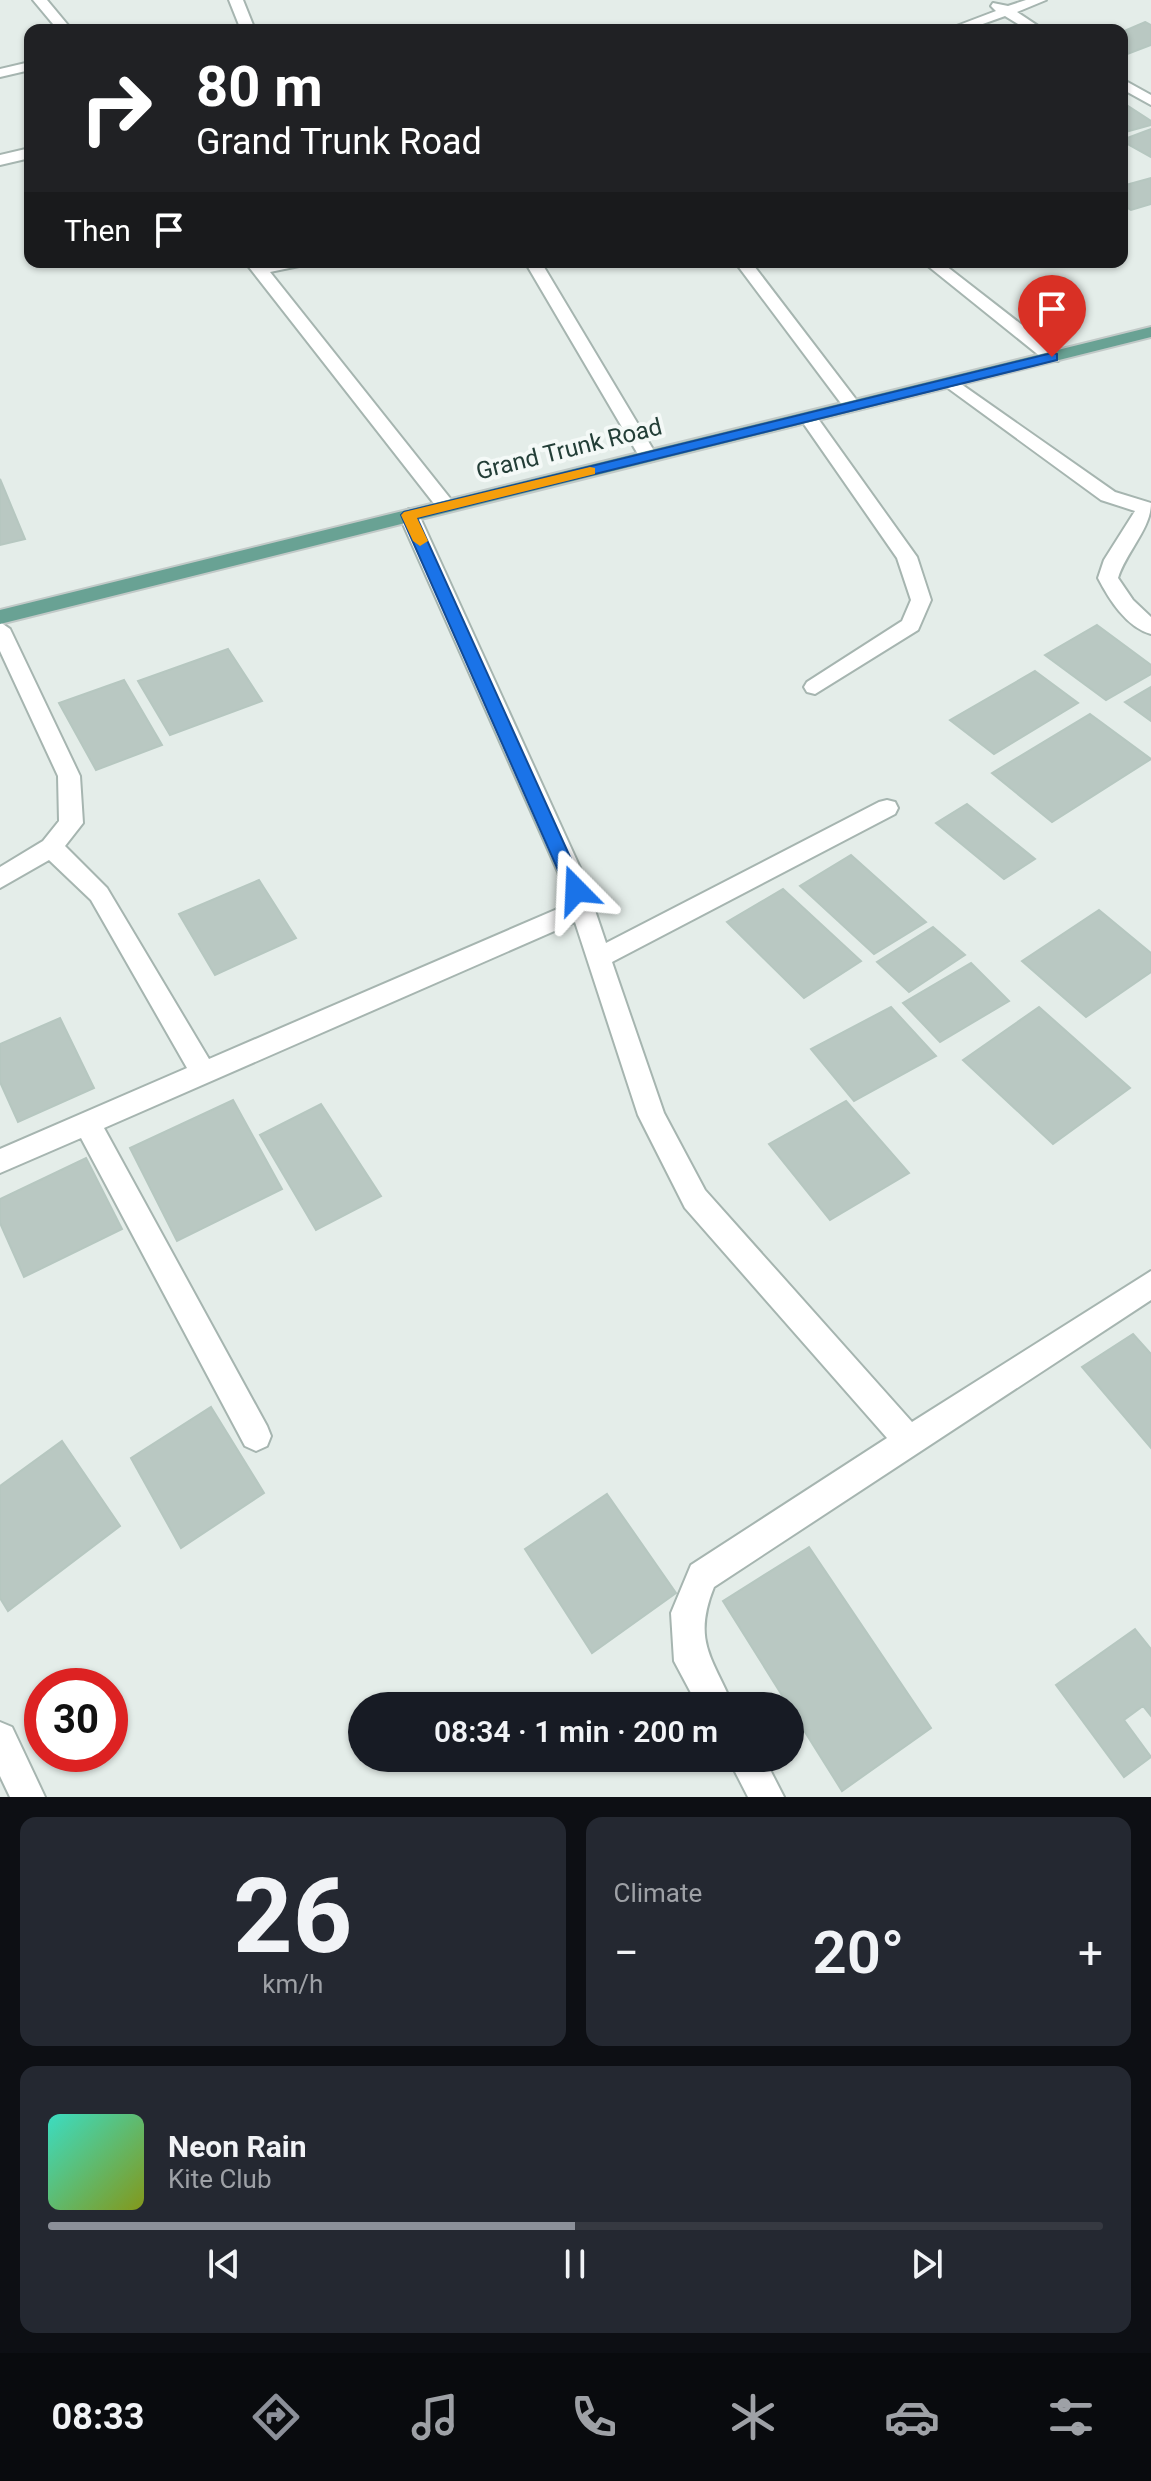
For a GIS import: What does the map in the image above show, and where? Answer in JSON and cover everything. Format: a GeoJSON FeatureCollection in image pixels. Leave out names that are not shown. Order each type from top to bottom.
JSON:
{"type":"FeatureCollection","features":[{"type":"Feature","properties":{"kind":"main road","name":"Grand Trunk Road"},"geometry":{"type":"LineString","coordinates":[[0,617],[1151,332]]}},
{"type":"Feature","properties":{"kind":"street"},"geometry":{"type":"LineString","coordinates":[[40,0],[60,24]]}},
{"type":"Feature","properties":{"kind":"street"},"geometry":{"type":"LineString","coordinates":[[236,0],[246,24]]}},
{"type":"Feature","properties":{"kind":"street"},"geometry":{"type":"LineString","coordinates":[[989,0],[1028,24]]}},
{"type":"Feature","properties":{"kind":"street"},"geometry":{"type":"LineString","coordinates":[[970,24],[1039,0]]}},
{"type":"Feature","properties":{"kind":"street"},"geometry":{"type":"LineString","coordinates":[[0,73],[24,67]]}},
{"type":"Feature","properties":{"kind":"street"},"geometry":{"type":"LineString","coordinates":[[1128,87],[1151,101]]}},
{"type":"Feature","properties":{"kind":"street"},"geometry":{"type":"LineString","coordinates":[[0,160],[24,154]]}},
{"type":"Feature","properties":{"kind":"street"},"geometry":{"type":"LineString","coordinates":[[258,268],[446,506]]}},
{"type":"Feature","properties":{"kind":"street"},"geometry":{"type":"LineString","coordinates":[[537,268],[648,456]]}},
{"type":"Feature","properties":{"kind":"street"},"geometry":{"type":"LineString","coordinates":[[748,268],[852,406]]}},
{"type":"Feature","properties":{"kind":"street"},"geometry":{"type":"LineString","coordinates":[[939,268],[1052,357]]}},
{"type":"Feature","properties":{"kind":"street"},"geometry":{"type":"LineString","coordinates":[[951,382],[1108,496],[1148,509],[1114,560],[1108,578],[1116,595],[1135,616],[1151,627]]}},
{"type":"Feature","properties":{"kind":"street"},"geometry":{"type":"LineString","coordinates":[[808,417],[907,557],[921,600],[911,625],[815,687]]}},
{"type":"Feature","properties":{"kind":"street"},"geometry":{"type":"LineString","coordinates":[[409,515],[570,872],[651,1115],[695,1199],[910,1442]]}},
{"type":"Feature","properties":{"kind":"street"},"geometry":{"type":"LineString","coordinates":[[0,629],[69,776],[71,823],[51,847],[0,879]]}},
{"type":"Feature","properties":{"kind":"street"},"geometry":{"type":"LineString","coordinates":[[598,958],[887,808]]}},
{"type":"Feature","properties":{"kind":"street"},"geometry":{"type":"LineString","coordinates":[[51,847],[99,894],[203,1073]]}},
{"type":"Feature","properties":{"kind":"street"},"geometry":{"type":"LineString","coordinates":[[0,1161],[582,909]]}},
{"type":"Feature","properties":{"kind":"street"},"geometry":{"type":"LineString","coordinates":[[87,1123],[256,1436]]}},
{"type":"Feature","properties":{"kind":"street"},"geometry":{"type":"LineString","coordinates":[[708,1692],[691,1661],[687,1613],[702,1576],[1151,1284]]}},
{"type":"Feature","properties":{"kind":"street"},"geometry":{"type":"LineString","coordinates":[[0,1739],[21,1794]]}},
{"type":"Feature","properties":{"kind":"street"},"geometry":{"type":"LineString","coordinates":[[753,1772],[767,1797]]}},
{"type":"Feature","properties":{"kind":"building"},"geometry":{"type":"Polygon","coordinates":[[[1145,22],[1151,25],[1151,45],[1128,54],[1128,29],[1145,22]]]}},
{"type":"Feature","properties":{"kind":"building"},"geometry":{"type":"Polygon","coordinates":[[[1128,106],[1151,121],[1151,125],[1128,131],[1128,106]]]}},
{"type":"Feature","properties":{"kind":"building"},"geometry":{"type":"Polygon","coordinates":[[[1151,129],[1151,157],[1128,144],[1128,138],[1151,129]]]}},
{"type":"Feature","properties":{"kind":"building"},"geometry":{"type":"Polygon","coordinates":[[[1151,178],[1151,204],[1128,208],[1128,184],[1151,178]]]}},
{"type":"Feature","properties":{"kind":"building"},"geometry":{"type":"Polygon","coordinates":[[[0,479],[25,539],[0,545],[0,479]]]}},
{"type":"Feature","properties":{"kind":"building"},"geometry":{"type":"Polygon","coordinates":[[[1097,625],[1151,665],[1151,674],[1106,700],[1045,655],[1097,625]]]}},
{"type":"Feature","properties":{"kind":"building"},"geometry":{"type":"Polygon","coordinates":[[[228,649],[262,701],[170,735],[138,681],[228,649]]]}},
{"type":"Feature","properties":{"kind":"building"},"geometry":{"type":"Polygon","coordinates":[[[1035,671],[1078,703],[994,754],[950,720],[1035,671]]]}},
{"type":"Feature","properties":{"kind":"building"},"geometry":{"type":"Polygon","coordinates":[[[124,680],[162,745],[96,770],[59,703],[124,680]]]}},
{"type":"Feature","properties":{"kind":"building"},"geometry":{"type":"Polygon","coordinates":[[[1151,687],[1151,721],[1125,702],[1151,687]]]}},
{"type":"Feature","properties":{"kind":"building"},"geometry":{"type":"Polygon","coordinates":[[[1090,714],[1151,759],[1052,822],[992,773],[1090,714]]]}},
{"type":"Feature","properties":{"kind":"building"},"geometry":{"type":"Polygon","coordinates":[[[967,804],[1035,859],[1004,879],[936,823],[967,804]]]}},
{"type":"Feature","properties":{"kind":"building"},"geometry":{"type":"Polygon","coordinates":[[[851,855],[926,922],[874,954],[800,886],[851,855]]]}},
{"type":"Feature","properties":{"kind":"building"},"geometry":{"type":"Polygon","coordinates":[[[259,880],[296,938],[215,975],[179,914],[259,880]]]}},
{"type":"Feature","properties":{"kind":"building"},"geometry":{"type":"Polygon","coordinates":[[[783,889],[861,961],[804,998],[727,922],[783,889]]]}},
{"type":"Feature","properties":{"kind":"building"},"geometry":{"type":"Polygon","coordinates":[[[1099,910],[1151,953],[1151,972],[1086,1017],[1022,961],[1099,910]]]}},
{"type":"Feature","properties":{"kind":"building"},"geometry":{"type":"Polygon","coordinates":[[[933,927],[965,955],[909,992],[877,962],[933,927]]]}},
{"type":"Feature","properties":{"kind":"building"},"geometry":{"type":"Polygon","coordinates":[[[971,963],[1009,1001],[940,1042],[903,1003],[971,963]]]}},
{"type":"Feature","properties":{"kind":"building"},"geometry":{"type":"Polygon","coordinates":[[[891,1007],[936,1056],[854,1101],[811,1049],[891,1007]]]}},
{"type":"Feature","properties":{"kind":"building"},"geometry":{"type":"Polygon","coordinates":[[[1039,1007],[1130,1088],[1053,1144],[963,1060],[1039,1007]]]}},
{"type":"Feature","properties":{"kind":"building"},"geometry":{"type":"Polygon","coordinates":[[[60,1018],[94,1088],[18,1122],[0,1082],[0,1044],[60,1018]]]}},
{"type":"Feature","properties":{"kind":"building"},"geometry":{"type":"Polygon","coordinates":[[[233,1100],[282,1189],[177,1241],[130,1148],[233,1100]]]}},
{"type":"Feature","properties":{"kind":"building"},"geometry":{"type":"Polygon","coordinates":[[[846,1101],[909,1173],[830,1220],[769,1144],[846,1101]]]}},
{"type":"Feature","properties":{"kind":"building"},"geometry":{"type":"Polygon","coordinates":[[[321,1104],[381,1196],[316,1230],[260,1135],[321,1104]]]}},
{"type":"Feature","properties":{"kind":"building"},"geometry":{"type":"Polygon","coordinates":[[[86,1158],[122,1229],[24,1277],[0,1223],[0,1199],[86,1158]]]}},
{"type":"Feature","properties":{"kind":"building"},"geometry":{"type":"Polygon","coordinates":[[[1133,1334],[1151,1354],[1151,1448],[1082,1367],[1133,1334]]]}},
{"type":"Feature","properties":{"kind":"building"},"geometry":{"type":"Polygon","coordinates":[[[211,1407],[264,1493],[181,1548],[131,1458],[211,1407]]]}},
{"type":"Feature","properties":{"kind":"building"},"geometry":{"type":"Polygon","coordinates":[[[62,1441],[120,1526],[8,1611],[0,1598],[0,1486],[62,1441]]]}},
{"type":"Feature","properties":{"kind":"building"},"geometry":{"type":"Polygon","coordinates":[[[607,1494],[676,1593],[592,1653],[525,1549],[607,1494]]]}},
{"type":"Feature","properties":{"kind":"building"},"geometry":{"type":"Polygon","coordinates":[[[809,1547],[931,1728],[842,1791],[804,1730],[804,1692],[780,1692],[723,1601],[809,1547]]]}},
{"type":"Feature","properties":{"kind":"building"},"geometry":{"type":"Polygon","coordinates":[[[1135,1629],[1151,1649],[1151,1716],[1143,1706],[1124,1720],[1151,1757],[1124,1777],[1056,1685],[1135,1629]]]}},
{"type":"Feature","properties":{"kind":"slow traffic"},"geometry":{"type":"LineString","coordinates":[[420,541],[409,515],[590,471]]}},
{"type":"Feature","properties":{"kind":"route"},"geometry":{"type":"LineString","coordinates":[[576,890],[409,515],[1052,357]]}}]}
